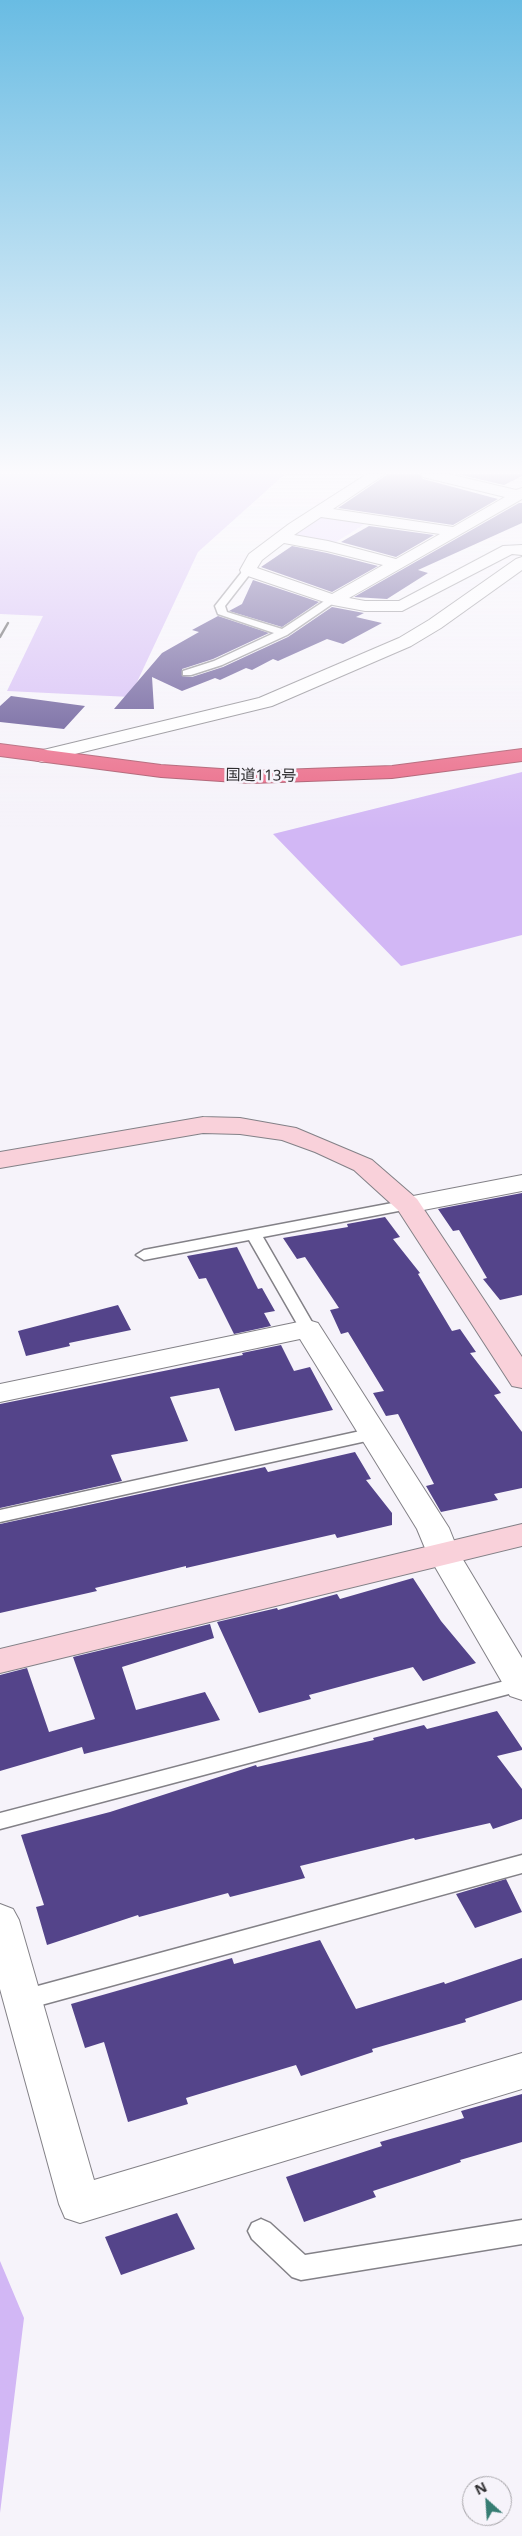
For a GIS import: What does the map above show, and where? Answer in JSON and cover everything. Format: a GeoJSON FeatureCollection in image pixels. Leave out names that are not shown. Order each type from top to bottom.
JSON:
{"type":"FeatureCollection","features":[{"type":"Feature","properties":{"kind":"highway","name":"国道113号"},"geometry":{"type":"LineString","coordinates":[[0,750],[161,771],[295,777],[419,770],[522,755]]}},
{"type":"Feature","properties":{"kind":"street"},"geometry":{"type":"LineString","coordinates":[[311,592],[333,600],[365,606],[402,606],[428,592]]}},
{"type":"Feature","properties":{"kind":"street"},"geometry":{"type":"LineString","coordinates":[[333,600],[347,592]]}},
{"type":"Feature","properties":{"kind":"street"},"geometry":{"type":"LineString","coordinates":[[42,756],[265,702],[406,642],[436,624],[480,592]]}},
{"type":"Feature","properties":{"kind":"street"},"geometry":{"type":"LineString","coordinates":[[0,1160],[203,1125],[240,1126],[286,1133],[324,1147],[364,1166],[408,1205],[522,1379]]}},
{"type":"Feature","properties":{"kind":"street"},"geometry":{"type":"LineString","coordinates":[[408,1205],[522,1183]]}},
{"type":"Feature","properties":{"kind":"street"},"geometry":{"type":"LineString","coordinates":[[0,1393],[308,1329],[433,1528],[443,1553],[521,1686]]}},
{"type":"Feature","properties":{"kind":"street"},"geometry":{"type":"LineString","coordinates":[[0,1661],[522,1535]]}},
{"type":"Feature","properties":{"kind":"street"},"geometry":{"type":"LineString","coordinates":[[0,1920],[80,2204],[522,2071]]}},
{"type":"Feature","properties":{"kind":"lane"},"geometry":{"type":"LineString","coordinates":[[231,592],[220,606],[223,614],[283,633]]}},
{"type":"Feature","properties":{"kind":"lane"},"geometry":{"type":"LineString","coordinates":[[187,673],[218,663],[283,633],[333,600]]}},
{"type":"Feature","properties":{"kind":"lane"},"geometry":{"type":"LineString","coordinates":[[144,1255],[408,1205]]}},
{"type":"Feature","properties":{"kind":"lane"},"geometry":{"type":"LineString","coordinates":[[254,1234],[308,1329]]}},
{"type":"Feature","properties":{"kind":"lane"},"geometry":{"type":"LineString","coordinates":[[0,1516],[374,1434]]}},
{"type":"Feature","properties":{"kind":"lane"},"geometry":{"type":"LineString","coordinates":[[0,1821],[521,1686]]}},
{"type":"Feature","properties":{"kind":"lane"},"geometry":{"type":"LineString","coordinates":[[22,2000],[522,1864]]}},
{"type":"Feature","properties":{"kind":"lane"},"geometry":{"type":"LineString","coordinates":[[261,2231],[301,2268],[522,2232]]}},
{"type":"Feature","properties":{"kind":"shaded area"},"geometry":{"type":"Polygon","coordinates":[[[0,592],[179,592],[130,697],[7,691],[43,616],[0,614],[0,592]]]}},
{"type":"Feature","properties":{"kind":"shaded area"},"geometry":{"type":"Polygon","coordinates":[[[522,772],[522,935],[401,966],[273,834],[522,772]]]}},
{"type":"Feature","properties":{"kind":"shaded area"},"geometry":{"type":"Polygon","coordinates":[[[0,2261],[24,2318],[0,2513],[0,2261]]]}},
{"type":"Feature","properties":{"kind":"building"},"geometry":{"type":"Polygon","coordinates":[[[247,592],[290,592],[319,602],[282,627],[229,611],[242,604],[247,592]]]}},
{"type":"Feature","properties":{"kind":"building"},"geometry":{"type":"Polygon","coordinates":[[[362,592],[397,592],[387,599],[354,597],[362,592]]]}},
{"type":"Feature","properties":{"kind":"building"},"geometry":{"type":"Polygon","coordinates":[[[332,607],[364,613],[356,617],[382,623],[343,644],[327,639],[278,661],[273,659],[252,670],[246,668],[220,680],[215,678],[182,691],[152,677],[154,709],[114,709],[162,653],[199,632],[192,630],[218,616],[269,633],[213,659],[182,669],[182,676],[192,677],[223,667],[288,637],[332,607]]]}},
{"type":"Feature","properties":{"kind":"building"},"geometry":{"type":"Polygon","coordinates":[[[11,696],[85,706],[64,729],[0,722],[0,706],[11,696]]]}},
{"type":"Feature","properties":{"kind":"building"},"geometry":{"type":"Polygon","coordinates":[[[522,1193],[522,1295],[500,1300],[483,1279],[487,1278],[459,1230],[453,1231],[438,1209],[522,1193]]]}},
{"type":"Feature","properties":{"kind":"building"},"geometry":{"type":"Polygon","coordinates":[[[385,1217],[400,1237],[393,1239],[420,1273],[418,1274],[452,1331],[460,1329],[476,1352],[470,1353],[501,1393],[494,1395],[522,1432],[522,1488],[494,1494],[498,1500],[441,1512],[426,1486],[434,1484],[398,1414],[386,1416],[373,1393],[384,1391],[348,1332],[341,1334],[330,1310],[339,1308],[305,1257],[297,1259],[283,1238],[348,1227],[347,1224],[385,1217]]]}},
{"type":"Feature","properties":{"kind":"building"},"geometry":{"type":"Polygon","coordinates":[[[237,1247],[258,1289],[262,1288],[275,1311],[264,1313],[271,1326],[234,1334],[206,1278],[199,1279],[187,1256],[237,1247]]]}},
{"type":"Feature","properties":{"kind":"building"},"geometry":{"type":"Polygon","coordinates":[[[118,1305],[131,1330],[69,1343],[70,1346],[26,1356],[18,1331],[118,1305]]]}},
{"type":"Feature","properties":{"kind":"building"},"geometry":{"type":"Polygon","coordinates":[[[281,1345],[294,1371],[310,1367],[333,1410],[235,1431],[219,1388],[170,1397],[188,1441],[111,1455],[122,1481],[0,1508],[0,1404],[243,1355],[242,1353],[281,1345]]]}},
{"type":"Feature","properties":{"kind":"building"},"geometry":{"type":"Polygon","coordinates":[[[355,1452],[371,1479],[366,1480],[392,1513],[392,1525],[337,1538],[335,1534],[186,1568],[186,1566],[95,1588],[97,1591],[0,1613],[0,1524],[265,1467],[268,1472],[355,1452]]]}},
{"type":"Feature","properties":{"kind":"building"},"geometry":{"type":"Polygon","coordinates":[[[413,1578],[441,1621],[476,1663],[423,1681],[413,1667],[309,1695],[311,1699],[259,1713],[217,1622],[277,1608],[278,1610],[337,1594],[340,1599],[413,1578]]]}},
{"type":"Feature","properties":{"kind":"building"},"geometry":{"type":"Polygon","coordinates":[[[210,1624],[214,1638],[122,1667],[136,1710],[205,1692],[220,1720],[84,1754],[82,1747],[0,1771],[0,1675],[27,1668],[49,1732],[95,1719],[73,1657],[210,1624]]]}},
{"type":"Feature","properties":{"kind":"building"},"geometry":{"type":"Polygon","coordinates":[[[497,1711],[522,1748],[522,1750],[497,1756],[522,1789],[522,1819],[493,1829],[490,1823],[415,1840],[414,1838],[300,1866],[305,1878],[230,1897],[228,1893],[139,1917],[138,1915],[47,1945],[36,1907],[44,1905],[21,1835],[110,1812],[256,1765],[257,1767],[374,1740],[373,1738],[424,1725],[427,1729],[497,1711]]]}},
{"type":"Feature","properties":{"kind":"building"},"geometry":{"type":"Polygon","coordinates":[[[506,1879],[522,1912],[475,1928],[456,1894],[506,1879]]]}},
{"type":"Feature","properties":{"kind":"building"},"geometry":{"type":"Polygon","coordinates":[[[320,1940],[356,2009],[444,1982],[445,1984],[522,1958],[522,2000],[465,2019],[466,2022],[372,2049],[373,2052],[301,2076],[296,2065],[186,2098],[188,2104],[128,2122],[104,2042],[85,2048],[71,2004],[232,1958],[234,1964],[320,1940]]]}},
{"type":"Feature","properties":{"kind":"building"},"geometry":{"type":"Polygon","coordinates":[[[522,2094],[522,2142],[460,2160],[461,2162],[373,2191],[376,2197],[304,2222],[286,2177],[382,2146],[380,2142],[464,2118],[461,2111],[522,2094]]]}},
{"type":"Feature","properties":{"kind":"building"},"geometry":{"type":"Polygon","coordinates":[[[177,2213],[195,2249],[121,2275],[105,2237],[177,2213]]]}},
{"type":"Feature","properties":{"kind":"railway"},"geometry":{"type":"LineString","coordinates":[[0,637],[8,623]]}}]}
